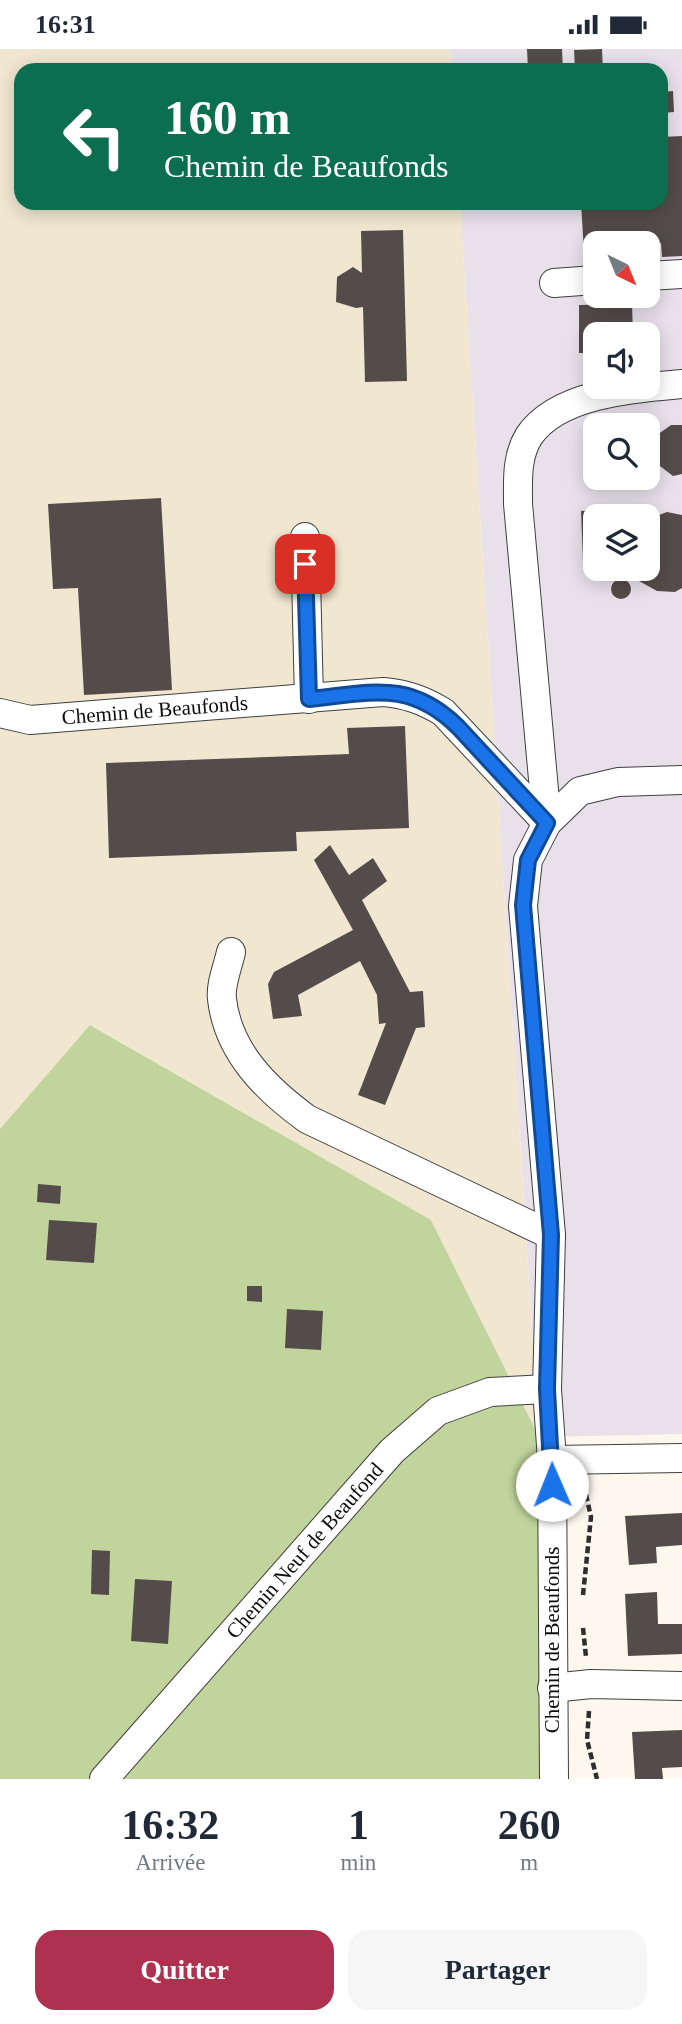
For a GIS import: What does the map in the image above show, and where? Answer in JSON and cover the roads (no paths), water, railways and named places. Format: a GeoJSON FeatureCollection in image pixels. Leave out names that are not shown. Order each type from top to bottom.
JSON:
{"type":"FeatureCollection","features":[{"type":"Feature","properties":{"kind":"street"},"geometry":{"type":"LineString","coordinates":[[660,275],[682,274]]}},
{"type":"Feature","properties":{"kind":"street"},"geometry":{"type":"LineString","coordinates":[[554,283],[583,281]]}},
{"type":"Feature","properties":{"kind":"street"},"geometry":{"type":"LineString","coordinates":[[547,823],[518,504],[518,464],[529,436],[547,418],[573,404],[620,389],[682,384]]}},
{"type":"Feature","properties":{"kind":"street"},"geometry":{"type":"LineString","coordinates":[[305,537],[309,699]]}},
{"type":"Feature","properties":{"kind":"street","name":"Chemin de Beaufonds"},"geometry":{"type":"LineString","coordinates":[[0,713],[30,720],[383,692],[405,694],[425,701],[443,712],[547,823]]}},
{"type":"Feature","properties":{"kind":"street","name":"Chemin de Beaufonds"},"geometry":{"type":"LineString","coordinates":[[554,1779],[552,1688],[565,1459],[547,1389],[551,1235],[523,905],[528,860],[547,823],[580,792],[618,782],[682,780]]}},
{"type":"Feature","properties":{"kind":"street"},"geometry":{"type":"LineString","coordinates":[[231,952],[221,997],[233,1039],[251,1068],[275,1096],[307,1119],[551,1235]]}},
{"type":"Feature","properties":{"kind":"street","name":"Chemin Neuf de Beaufond"},"geometry":{"type":"LineString","coordinates":[[104,1779],[392,1451],[438,1411],[490,1392],[547,1389]]}},
{"type":"Feature","properties":{"kind":"street"},"geometry":{"type":"LineString","coordinates":[[565,1459],[682,1458]]}},
{"type":"Feature","properties":{"kind":"street"},"geometry":{"type":"LineString","coordinates":[[552,1688],[591,1684],[682,1686]]}}]}
